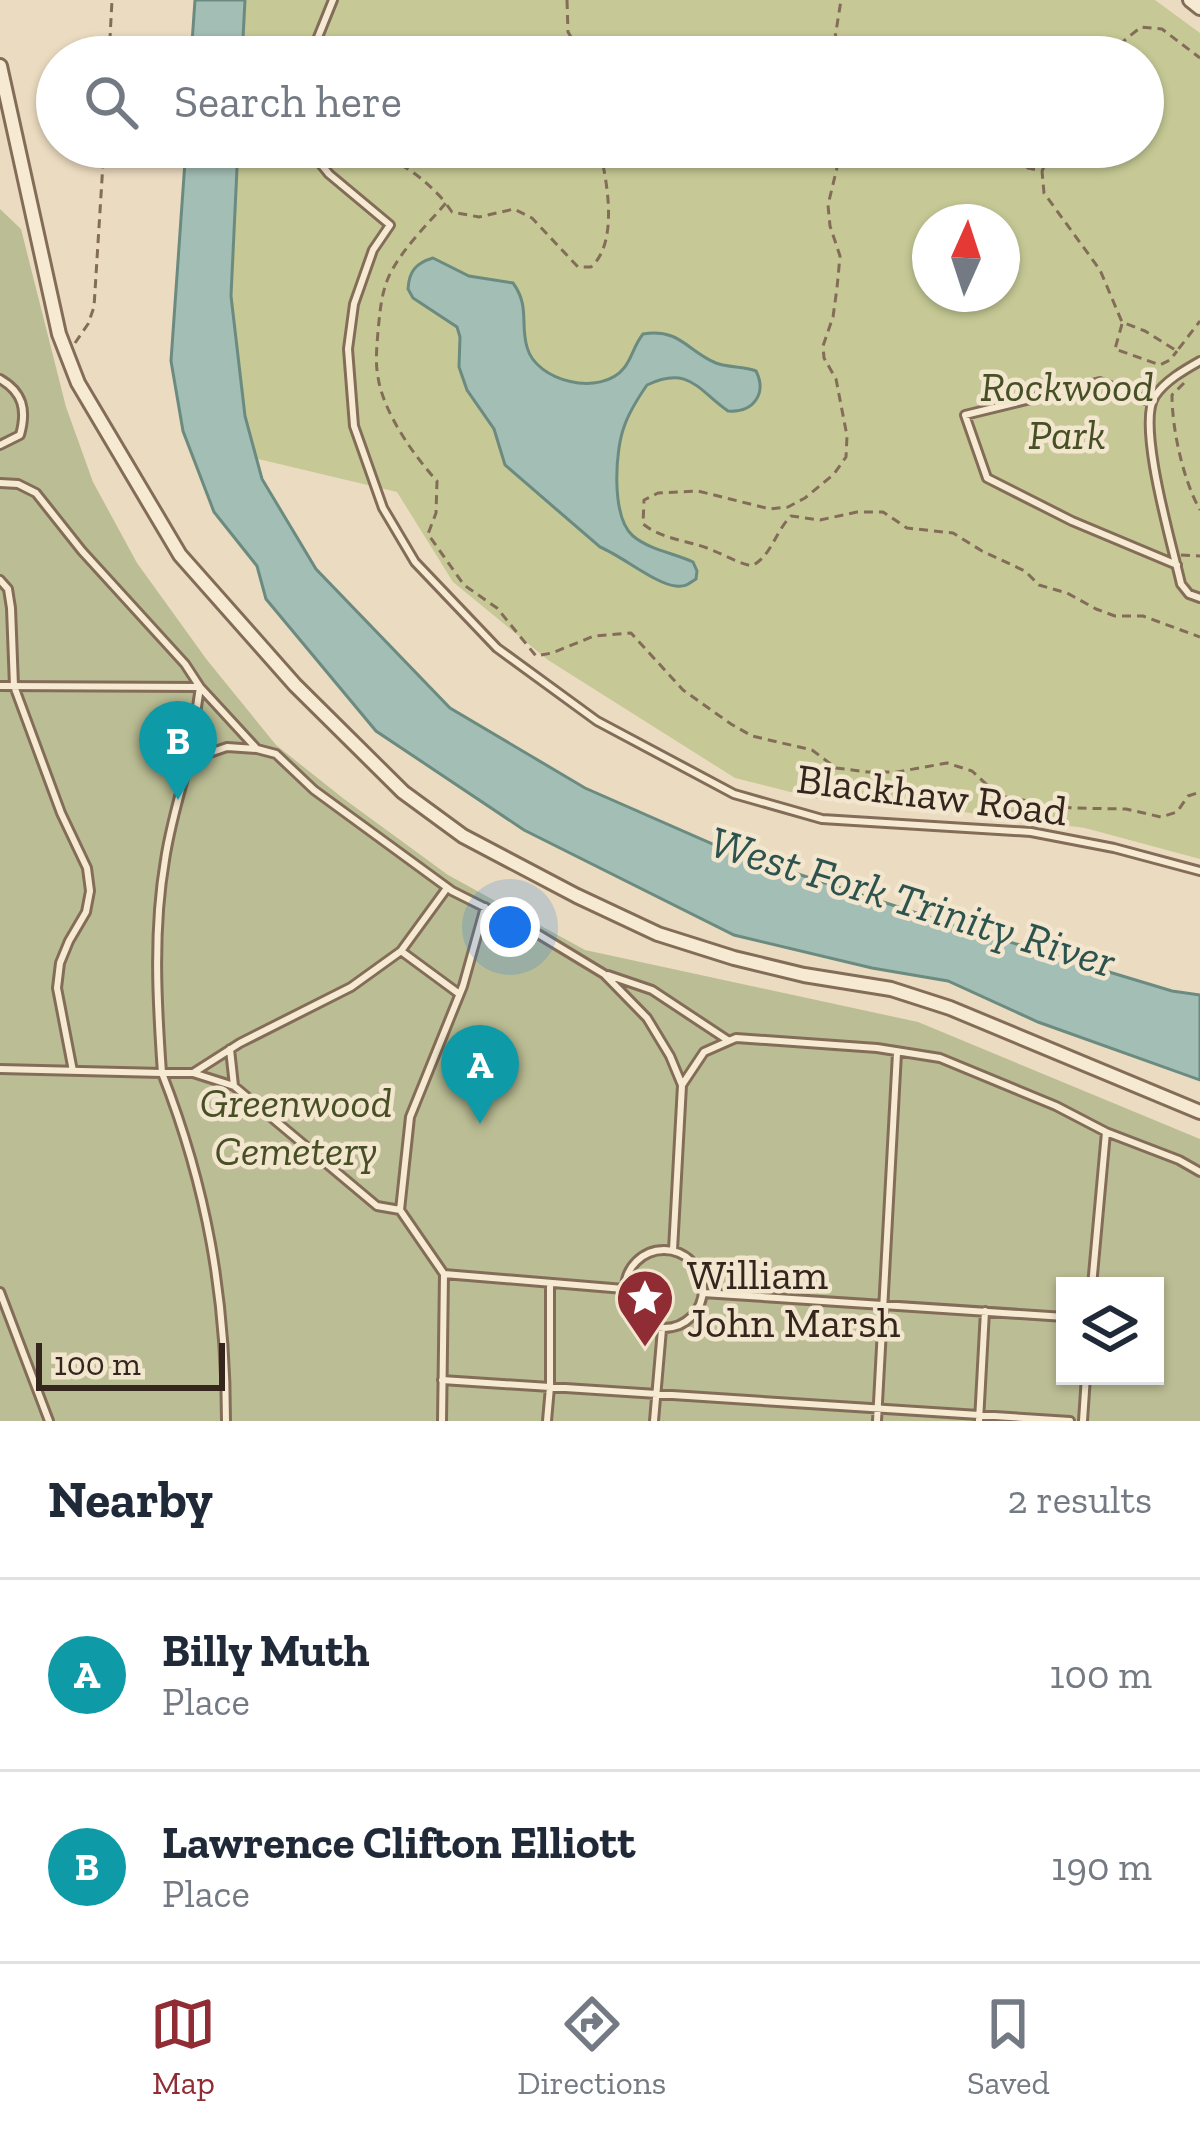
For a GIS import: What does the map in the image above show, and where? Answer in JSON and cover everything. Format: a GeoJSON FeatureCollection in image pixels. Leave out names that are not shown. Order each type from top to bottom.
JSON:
{"type":"FeatureCollection","features":[{"type":"Feature","properties":{"kind":"street"},"geometry":{"type":"LineString","coordinates":[[1190,0],[1200,8]]}},
{"type":"Feature","properties":{"kind":"street"},"geometry":{"type":"LineString","coordinates":[[0,66],[55,314],[78,383],[180,555],[295,686],[403,792],[464,836],[658,934],[734,958],[890,989],[950,1007],[1200,1112]]}},
{"type":"Feature","properties":{"kind":"lane"},"geometry":{"type":"LineString","coordinates":[[318,36],[332,0]]}},
{"type":"Feature","properties":{"kind":"lane","name":"Blackhaw Road"},"geometry":{"type":"LineString","coordinates":[[324,168],[390,225],[373,250],[355,304],[348,349],[354,426],[383,508],[415,562],[497,648],[597,721],[734,794],[822,819],[1031,832],[1200,871]]}},
{"type":"Feature","properties":{"kind":"lane"},"geometry":{"type":"LineString","coordinates":[[1200,361],[1178,374],[1151,402],[1148,421],[1181,584],[1200,598]]}},
{"type":"Feature","properties":{"kind":"lane"},"geometry":{"type":"LineString","coordinates":[[0,379],[14,387],[25,418],[20,435],[0,446]]}},
{"type":"Feature","properties":{"kind":"lane"},"geometry":{"type":"LineString","coordinates":[[1151,402],[1100,382],[965,415],[987,478],[1177,566]]}},
{"type":"Feature","properties":{"kind":"lane"},"geometry":{"type":"LineString","coordinates":[[0,483],[18,484],[36,493],[257,749]]}},
{"type":"Feature","properties":{"kind":"lane"},"geometry":{"type":"LineString","coordinates":[[0,580],[8,589],[11,608],[14,686],[86,868],[90,891],[86,912],[60,963],[57,988],[73,1071]]}},
{"type":"Feature","properties":{"kind":"lane"},"geometry":{"type":"LineString","coordinates":[[0,686],[200,687]]}},
{"type":"Feature","properties":{"kind":"lane"},"geometry":{"type":"LineString","coordinates":[[200,687],[189,760],[167,846],[157,976],[162,1072],[183,1125],[211,1230],[226,1366],[226,1421]]}},
{"type":"Feature","properties":{"kind":"lane"},"geometry":{"type":"LineString","coordinates":[[189,760],[227,747],[276,754],[314,790],[447,888],[604,974],[652,990],[729,1041]]}},
{"type":"Feature","properties":{"kind":"lane"},"geometry":{"type":"LineString","coordinates":[[193,1073],[351,987],[401,951],[447,888]]}},
{"type":"Feature","properties":{"kind":"lane"},"geometry":{"type":"LineString","coordinates":[[442,1421],[444,1274],[400,1210],[410,1117],[463,986],[484,907]]}},
{"type":"Feature","properties":{"kind":"lane"},"geometry":{"type":"LineString","coordinates":[[401,951],[458,993]]}},
{"type":"Feature","properties":{"kind":"lane"},"geometry":{"type":"LineString","coordinates":[[604,974],[647,1018],[682,1085],[673,1250]]}},
{"type":"Feature","properties":{"kind":"lane"},"geometry":{"type":"LineString","coordinates":[[682,1085],[704,1052],[736,1038],[940,1058],[1200,1172]]}},
{"type":"Feature","properties":{"kind":"lane"},"geometry":{"type":"LineString","coordinates":[[230,1049],[233,1086]]}},
{"type":"Feature","properties":{"kind":"lane"},"geometry":{"type":"LineString","coordinates":[[877,1421],[897,1052]]}},
{"type":"Feature","properties":{"kind":"lane"},"geometry":{"type":"LineString","coordinates":[[0,1070],[193,1073],[233,1086],[377,1205],[400,1210]]}},
{"type":"Feature","properties":{"kind":"lane"},"geometry":{"type":"LineString","coordinates":[[1093,1277],[1106,1132]]}},
{"type":"Feature","properties":{"kind":"lane"},"geometry":{"type":"LineString","coordinates":[[655,1250],[673,1250],[696,1266],[703,1293],[690,1318],[662,1328],[640,1320],[627,1304],[626,1274],[637,1258],[655,1250]]}},
{"type":"Feature","properties":{"kind":"lane"},"geometry":{"type":"LineString","coordinates":[[444,1274],[624,1289]]}},
{"type":"Feature","properties":{"kind":"lane"},"geometry":{"type":"LineString","coordinates":[[548,1421],[550,1285]]}},
{"type":"Feature","properties":{"kind":"lane"},"geometry":{"type":"LineString","coordinates":[[0,1292],[49,1421]]}},
{"type":"Feature","properties":{"kind":"lane"},"geometry":{"type":"LineString","coordinates":[[703,1293],[1056,1317]]}},
{"type":"Feature","properties":{"kind":"lane"},"geometry":{"type":"LineString","coordinates":[[979,1418],[985,1311]]}},
{"type":"Feature","properties":{"kind":"lane"},"geometry":{"type":"LineString","coordinates":[[654,1421],[662,1328]]}},
{"type":"Feature","properties":{"kind":"lane"},"geometry":{"type":"LineString","coordinates":[[442,1380],[1070,1421]]}},
{"type":"Feature","properties":{"kind":"lane"},"geometry":{"type":"LineString","coordinates":[[1083,1421],[1085,1385]]}},
{"type":"Feature","properties":{"kind":"path"},"geometry":{"type":"LineString","coordinates":[[110,36],[112,0]]}},
{"type":"Feature","properties":{"kind":"path"},"geometry":{"type":"LineString","coordinates":[[567,0],[570,36]]}},
{"type":"Feature","properties":{"kind":"path"},"geometry":{"type":"LineString","coordinates":[[835,36],[841,0]]}},
{"type":"Feature","properties":{"kind":"path"},"geometry":{"type":"LineString","coordinates":[[1130,36],[1141,27],[1162,29],[1200,58]]}},
{"type":"Feature","properties":{"kind":"path"},"geometry":{"type":"LineString","coordinates":[[67,355],[94,307],[103,168]]}},
{"type":"Feature","properties":{"kind":"path"},"geometry":{"type":"LineString","coordinates":[[405,168],[434,189],[452,212],[479,217],[514,209],[532,218],[578,267],[591,267],[601,258],[609,208],[604,168]]}},
{"type":"Feature","properties":{"kind":"path"},"geometry":{"type":"LineString","coordinates":[[837,168],[828,205],[840,256],[824,358],[836,379],[847,436],[846,458],[834,474],[788,507],[770,509],[698,491],[658,493],[644,500],[643,524],[655,533],[752,566],[764,560],[791,516],[820,520],[883,512],[907,528],[953,532],[1025,571],[1040,585],[1096,609],[1115,616],[1143,616],[1200,637]]}},
{"type":"Feature","properties":{"kind":"path"},"geometry":{"type":"LineString","coordinates":[[1028,168],[1042,171]]}},
{"type":"Feature","properties":{"kind":"path"},"geometry":{"type":"LineString","coordinates":[[1044,168],[1044,194],[1100,270],[1122,322],[1114,349],[1160,364],[1170,360],[1200,321]]}},
{"type":"Feature","properties":{"kind":"path"},"geometry":{"type":"LineString","coordinates":[[446,203],[389,275],[380,302],[378,382],[410,447],[437,481],[436,513],[428,534],[464,584],[497,608],[536,656],[593,636],[631,633],[683,690],[731,724],[752,736],[812,750],[836,768],[897,772],[947,763],[972,771],[999,796],[1161,817],[1178,812],[1189,796],[1200,791]]}},
{"type":"Feature","properties":{"kind":"path"},"geometry":{"type":"LineString","coordinates":[[1122,322],[1178,351]]}},
{"type":"Feature","properties":{"kind":"path"},"geometry":{"type":"LineString","coordinates":[[1192,375],[1172,395],[1172,419],[1200,510]]}},
{"type":"Feature","properties":{"kind":"path"},"geometry":{"type":"LineString","coordinates":[[1174,553],[1200,556]]}},
{"type":"Feature","properties":{"kind":"green space","name":"Rockwood Park"},"geometry":{"type":"Polygon","coordinates":[[[241,0],[1155,0],[1200,33],[1200,859],[1085,828],[818,799],[735,778],[548,660],[453,582],[397,492],[250,457],[223,361],[232,168],[1164,168],[1164,36],[239,36],[241,0]]]}},
{"type":"Feature","properties":{"kind":"green space","name":"Greenwood Cemetery"},"geometry":{"type":"Polygon","coordinates":[[[0,209],[21,229],[66,407],[93,482],[137,563],[276,745],[344,799],[448,875],[585,950],[918,1022],[1200,1139],[1200,1421],[0,1421],[0,209]]]}},
{"type":"Feature","properties":{"kind":"shaded area"},"geometry":{"type":"Polygon","coordinates":[[[195,0],[245,0],[243,36],[192,36],[195,0]]]}},
{"type":"Feature","properties":{"kind":"shaded area"},"geometry":{"type":"Polygon","coordinates":[[[185,168],[237,168],[231,296],[245,416],[262,479],[316,569],[450,708],[585,788],[731,852],[950,924],[1172,991],[1200,995],[1200,1080],[1038,1022],[948,981],[734,935],[524,830],[376,731],[266,599],[257,566],[214,512],[183,431],[171,361],[185,168]]]}},
{"type":"Feature","properties":{"kind":"shaded area"},"geometry":{"type":"Polygon","coordinates":[[[433,258],[469,276],[513,283],[521,299],[525,339],[533,359],[570,382],[614,377],[643,334],[656,333],[675,337],[716,363],[756,371],[759,394],[745,409],[728,411],[692,383],[673,378],[647,385],[624,427],[617,483],[626,527],[647,545],[693,562],[696,579],[683,586],[668,584],[600,547],[505,465],[494,429],[467,390],[459,367],[457,327],[413,298],[408,289],[414,269],[433,258]]]}},
{"type":"Feature","properties":{"kind":"place","name":"Lawrence Clifton Elliott"},"geometry":{"type":"Point","coordinates":[178,800]}},
{"type":"Feature","properties":{"kind":"place","name":"Billy Muth"},"geometry":{"type":"Point","coordinates":[480,1124]}},
{"type":"Feature","properties":{"kind":"place","name":"William John Marsh"},"geometry":{"type":"Point","coordinates":[645,1349]}},
{"type":"Feature","properties":{"kind":"water label","name":"West Fork Trinity River"},"geometry":{"type":"Point","coordinates":[913,901]}}]}
